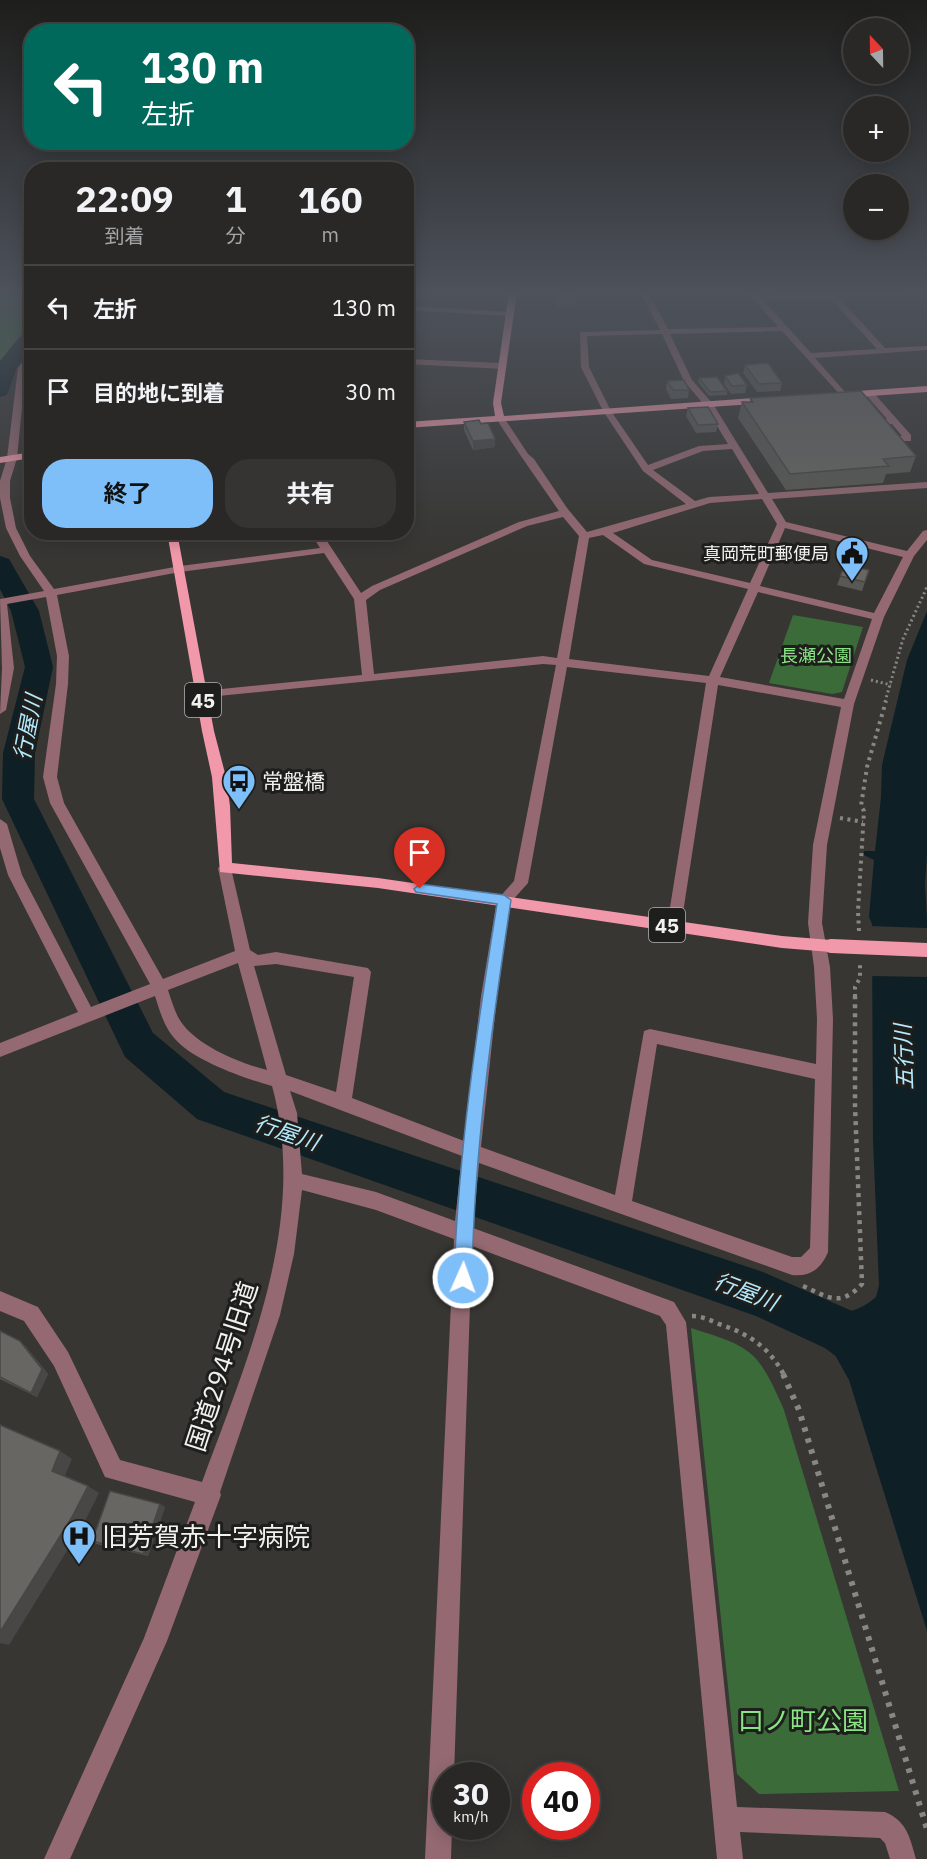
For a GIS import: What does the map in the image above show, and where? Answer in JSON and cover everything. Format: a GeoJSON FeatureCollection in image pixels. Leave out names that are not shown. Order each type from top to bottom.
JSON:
{"type":"FeatureCollection","features":[{"type":"Feature","properties":{"kind":"main road"},"geometry":{"type":"LineString","coordinates":[[500,418],[496,408],[501,379]]}},
{"type":"Feature","properties":{"kind":"main road"},"geometry":{"type":"LineString","coordinates":[[832,395],[927,389]]}},
{"type":"Feature","properties":{"kind":"main road"},"geometry":{"type":"LineString","coordinates":[[414,424],[776,399]]}},
{"type":"Feature","properties":{"kind":"main road"},"geometry":{"type":"LineString","coordinates":[[5,459],[24,456]]}},
{"type":"Feature","properties":{"kind":"main road","name":"45"},"geometry":{"type":"LineString","coordinates":[[174,540],[207,731],[219,777],[225,868],[378,883],[824,946],[927,950]]}},
{"type":"Feature","properties":{"kind":"street"},"geometry":{"type":"LineString","coordinates":[[591,379],[607,411],[646,469],[693,504]]}},
{"type":"Feature","properties":{"kind":"street"},"geometry":{"type":"LineString","coordinates":[[689,379],[702,399],[709,404],[782,524],[909,555]]}},
{"type":"Feature","properties":{"kind":"street"},"geometry":{"type":"LineString","coordinates":[[829,379],[843,395]]}},
{"type":"Feature","properties":{"kind":"street"},"geometry":{"type":"LineString","coordinates":[[24,380],[5,459],[7,515],[25,556],[48,594],[63,656],[62,684],[50,777],[52,789],[152,989],[183,1037],[198,1048],[241,1069],[343,1102],[470,1158],[622,1207],[792,1266],[805,1267],[813,1261],[819,1251],[825,1019],[822,967],[824,946],[816,882],[820,846],[848,704],[878,617],[909,555],[927,533]]}},
{"type":"Feature","properties":{"kind":"street"},"geometry":{"type":"LineString","coordinates":[[869,393],[894,421]]}},
{"type":"Feature","properties":{"kind":"street"},"geometry":{"type":"LineString","coordinates":[[438,1859],[465,1225],[470,1158],[489,996],[504,900],[521,883],[583,552],[584,536],[565,513],[531,461],[524,456],[500,418]]}},
{"type":"Feature","properties":{"kind":"street"},"geometry":{"type":"LineString","coordinates":[[646,469],[702,448],[734,446]]}},
{"type":"Feature","properties":{"kind":"street"},"geometry":{"type":"LineString","coordinates":[[584,536],[605,532],[709,500],[927,485]]}},
{"type":"Feature","properties":{"kind":"street"},"geometry":{"type":"LineString","coordinates":[[360,599],[376,588],[523,524],[565,513]]}},
{"type":"Feature","properties":{"kind":"street"},"geometry":{"type":"LineString","coordinates":[[674,926],[713,680],[782,524]]}},
{"type":"Feature","properties":{"kind":"street"},"geometry":{"type":"LineString","coordinates":[[605,532],[648,562],[878,617]]}},
{"type":"Feature","properties":{"kind":"street"},"geometry":{"type":"LineString","coordinates":[[320,540],[360,599],[368,677]]}},
{"type":"Feature","properties":{"kind":"street"},"geometry":{"type":"LineString","coordinates":[[0,710],[8,668],[2,602],[180,569],[326,550]]}},
{"type":"Feature","properties":{"kind":"street"},"geometry":{"type":"LineString","coordinates":[[202,695],[543,660],[713,680],[848,704]]}},
{"type":"Feature","properties":{"kind":"street"},"geometry":{"type":"LineString","coordinates":[[0,824],[15,875],[90,1013]]}},
{"type":"Feature","properties":{"kind":"street","name":"国道294号旧道"},"geometry":{"type":"LineString","coordinates":[[57,1859],[155,1641],[210,1494],[270,1315],[285,1254],[294,1170],[285,1101],[243,954],[229,898],[225,868]]}},
{"type":"Feature","properties":{"kind":"street"},"geometry":{"type":"LineString","coordinates":[[0,1050],[243,954],[257,961],[276,958],[363,972],[343,1102]]}},
{"type":"Feature","properties":{"kind":"street"},"geometry":{"type":"LineString","coordinates":[[622,1207],[650,1036],[822,1073]]}},
{"type":"Feature","properties":{"kind":"street"},"geometry":{"type":"LineString","coordinates":[[294,1170],[376,1201],[465,1225],[667,1308],[676,1322],[730,1859]]}},
{"type":"Feature","properties":{"kind":"street"},"geometry":{"type":"LineString","coordinates":[[0,1301],[31,1314],[61,1359],[113,1469],[210,1494]]}},
{"type":"Feature","properties":{"kind":"street"},"geometry":{"type":"LineString","coordinates":[[726,1819],[885,1825],[896,1835],[903,1859]]}},
{"type":"Feature","properties":{"kind":"path"},"geometry":{"type":"LineString","coordinates":[[868,680],[891,685]]}},
{"type":"Feature","properties":{"kind":"path"},"geometry":{"type":"LineString","coordinates":[[838,818],[863,822]]}},
{"type":"Feature","properties":{"kind":"path"},"geometry":{"type":"LineString","coordinates":[[698,1316],[752,1338],[768,1351],[784,1376],[799,1410],[927,1829]]}},
{"type":"Feature","properties":{"kind":"green space","name":"長瀬公園"},"geometry":{"type":"Polygon","coordinates":[[[793,615],[863,627],[842,692],[832,694],[769,683],[793,615]]]}},
{"type":"Feature","properties":{"kind":"green space","name":"口ノ町公園"},"geometry":{"type":"Polygon","coordinates":[[[691,1328],[728,1340],[751,1354],[767,1375],[784,1410],[899,1791],[759,1794],[737,1774],[691,1328]]]}},
{"type":"Feature","properties":{"kind":"water","name":"五行川"},"geometry":{"type":"Polygon","coordinates":[[[927,611],[925,884],[927,921],[927,1631],[849,1380],[835,1355],[817,1340],[823,1311],[838,1313],[858,1309],[876,1297],[879,1285],[873,1140],[872,924],[869,917],[874,860],[864,855],[864,851],[875,851],[882,765],[907,660],[927,611]]]}},
{"type":"Feature","properties":{"kind":"pier"},"geometry":{"type":"Polygon","coordinates":[[[869,926],[927,928],[927,977],[870,976],[869,926]]]}},
{"type":"Feature","properties":{"kind":"building"},"geometry":{"type":"Polygon","coordinates":[[[700,379],[718,379],[727,391],[710,392],[700,379]]]}},
{"type":"Feature","properties":{"kind":"building"},"geometry":{"type":"Polygon","coordinates":[[[727,379],[742,379],[747,385],[732,386],[727,379]]]}},
{"type":"Feature","properties":{"kind":"building"},"geometry":{"type":"Polygon","coordinates":[[[755,379],[779,379],[782,383],[759,384],[755,379]]]}},
{"type":"Feature","properties":{"kind":"building"},"geometry":{"type":"Polygon","coordinates":[[[684,380],[689,390],[673,390],[667,381],[684,380]]]}},
{"type":"Feature","properties":{"kind":"building"},"geometry":{"type":"Polygon","coordinates":[[[861,391],[916,456],[883,459],[889,466],[790,474],[742,402],[753,402],[750,398],[861,391]]]}},
{"type":"Feature","properties":{"kind":"building"},"geometry":{"type":"Polygon","coordinates":[[[708,407],[718,424],[698,425],[688,408],[708,407]]]}},
{"type":"Feature","properties":{"kind":"building"},"geometry":{"type":"Polygon","coordinates":[[[479,420],[481,424],[488,423],[495,439],[473,441],[464,422],[479,420]]]}},
{"type":"Feature","properties":{"kind":"building"},"geometry":{"type":"Polygon","coordinates":[[[845,565],[869,570],[865,582],[840,576],[845,565]]]}},
{"type":"Feature","properties":{"kind":"building"},"geometry":{"type":"Polygon","coordinates":[[[0,1331],[20,1341],[42,1369],[31,1393],[0,1377],[0,1331]]]}},
{"type":"Feature","properties":{"kind":"building"},"geometry":{"type":"Polygon","coordinates":[[[0,1425],[60,1451],[52,1471],[88,1486],[72,1517],[0,1632],[0,1425]]]}},
{"type":"Feature","properties":{"kind":"building"},"geometry":{"type":"Polygon","coordinates":[[[110,1491],[160,1504],[143,1554],[92,1541],[110,1491]]]}},
{"type":"Feature","properties":{"kind":"waterway","name":"行屋川"},"geometry":{"type":"LineString","coordinates":[[0,391],[3,379]]}},
{"type":"Feature","properties":{"kind":"waterway","name":"行屋川"},"geometry":{"type":"LineString","coordinates":[[0,564],[25,611],[39,667],[19,753],[18,799],[139,1045],[211,1106],[763,1295],[842,1331],[863,1347]]}},
{"type":"Feature","properties":{"kind":"place","name":"真岡荒町郵便局"},"geometry":{"type":"Point","coordinates":[852,582]}},
{"type":"Feature","properties":{"kind":"place","name":"常盤橋"},"geometry":{"type":"Point","coordinates":[239,810]}},
{"type":"Feature","properties":{"kind":"place","name":"旧芳賀赤十字病院"},"geometry":{"type":"Point","coordinates":[79,1565]}},
{"type":"Feature","properties":{"kind":"route"},"geometry":{"type":"LineString","coordinates":[[420,889],[504,900],[489,996],[470,1151],[464,1219],[463,1278]]}}]}
